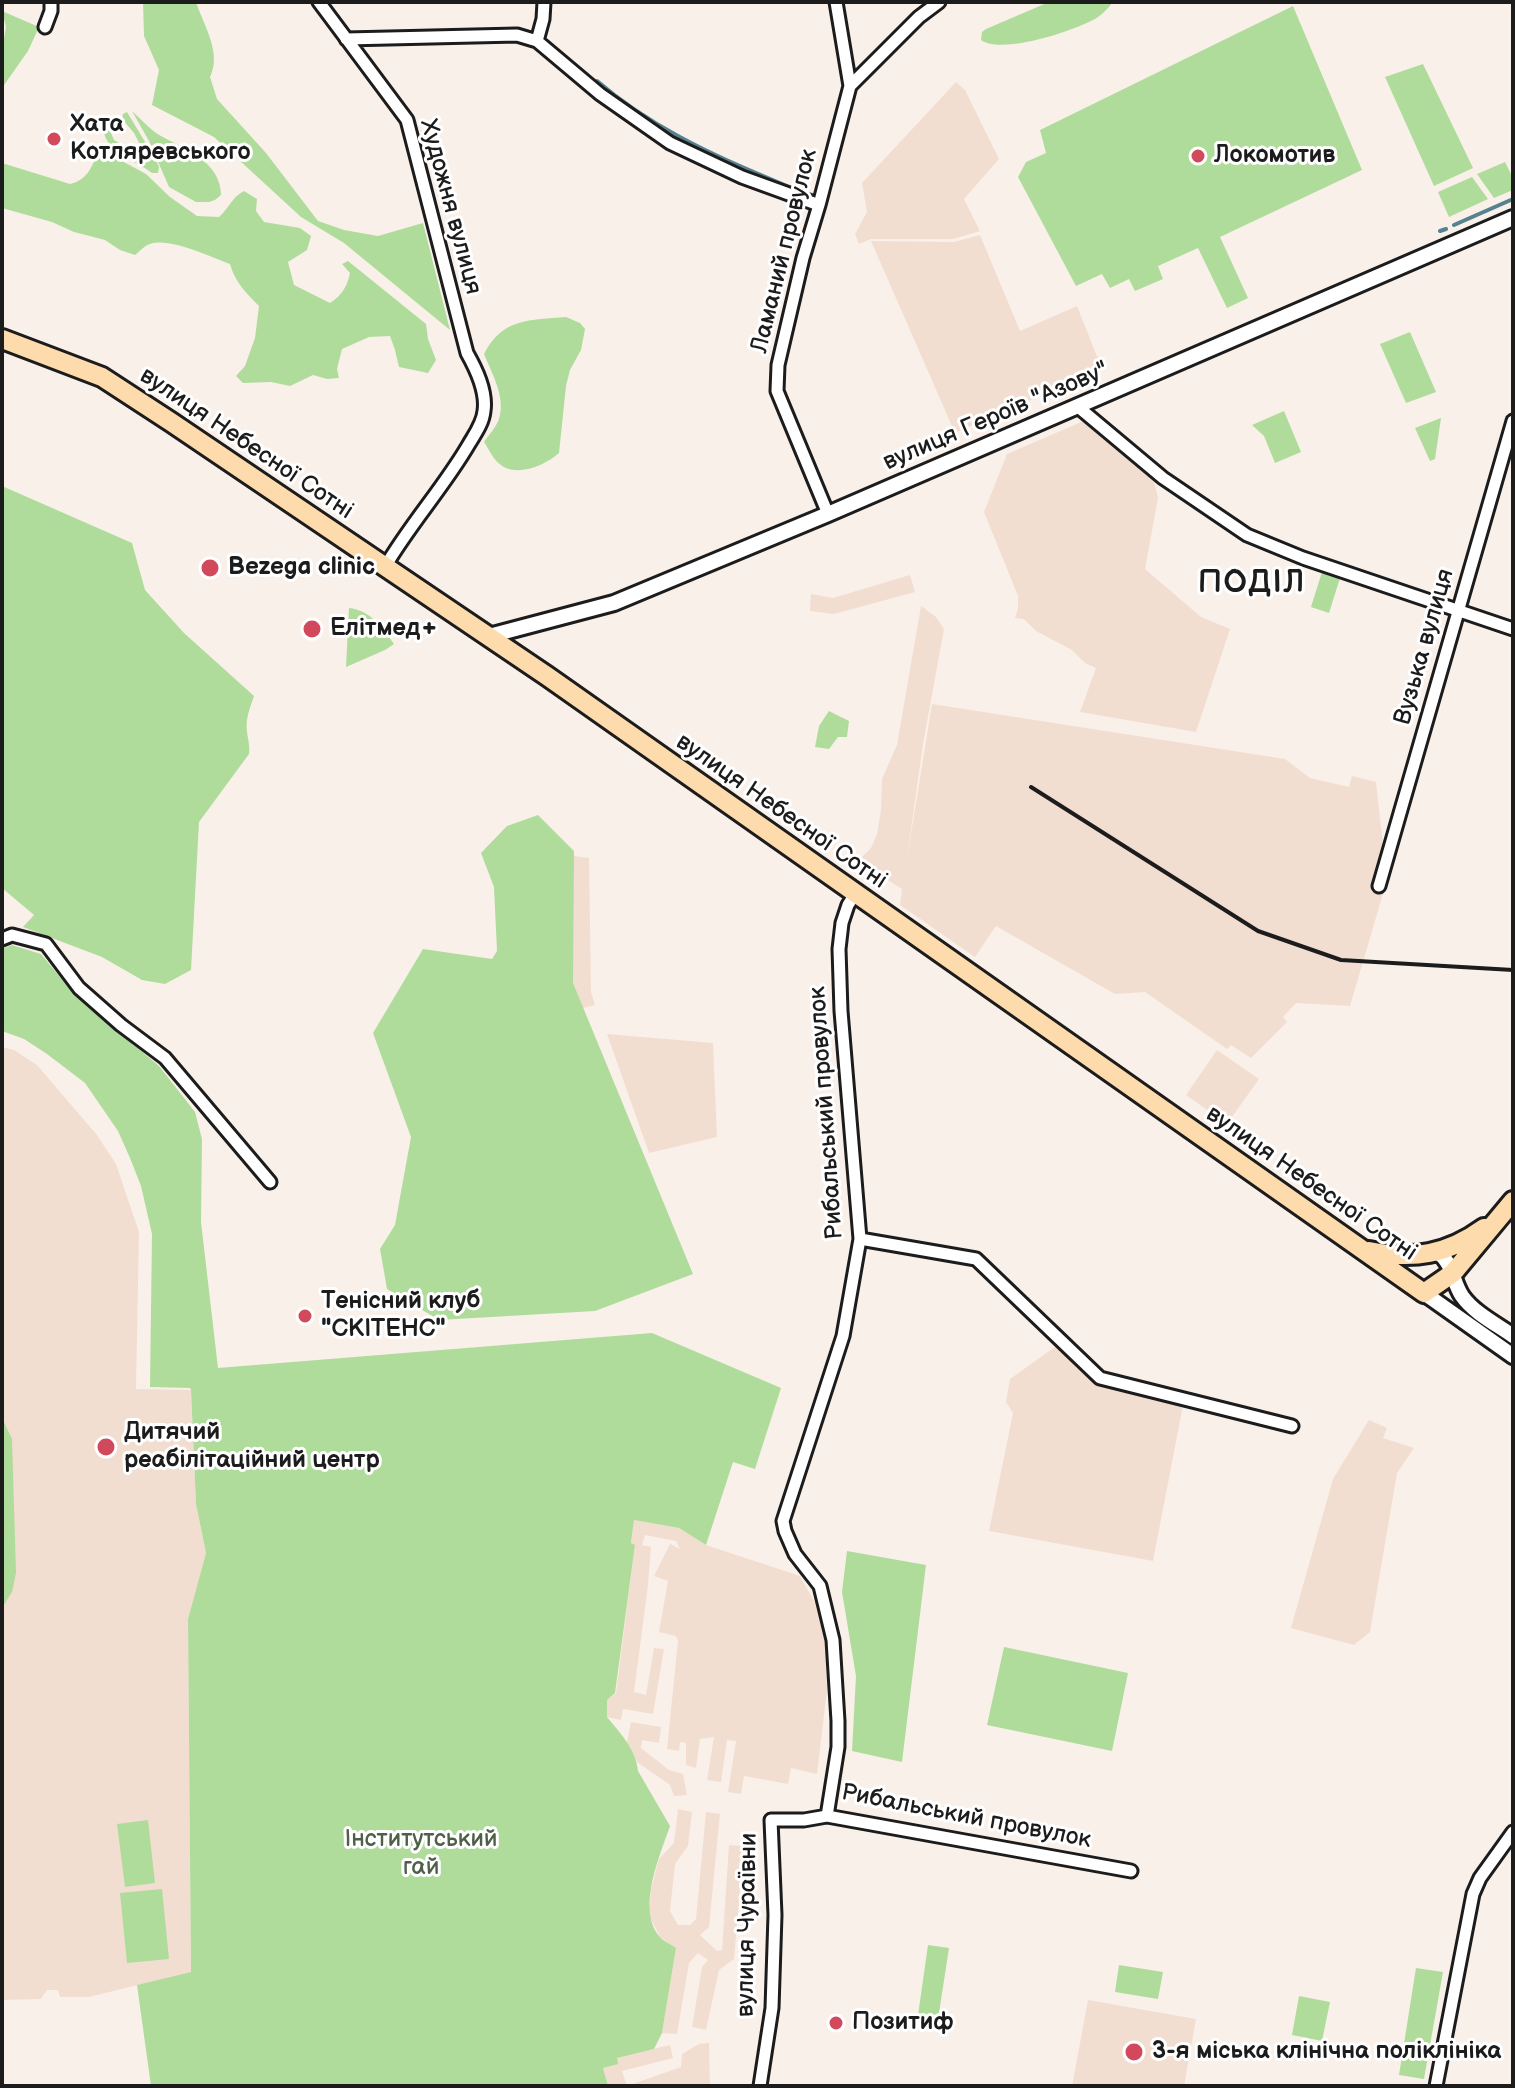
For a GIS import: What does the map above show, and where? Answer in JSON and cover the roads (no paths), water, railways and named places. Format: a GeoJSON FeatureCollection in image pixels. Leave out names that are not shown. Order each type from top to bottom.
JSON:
{"type":"FeatureCollection","features":[{"type":"Feature","properties":{"kind":"main road","name":"вулиця Небесної Сотні"},"geometry":{"type":"LineString","coordinates":[[2,339],[102,377],[489,636],[1424,1293]]}},
{"type":"Feature","properties":{"kind":"main road"},"geometry":{"type":"LineString","coordinates":[[1424,1293],[1453,1273],[1513,1201]]}},
{"type":"Feature","properties":{"kind":"main road"},"geometry":{"type":"LineString","coordinates":[[1361,1249],[1388,1255],[1415,1256],[1437,1252],[1476,1234],[1500,1217]]}},
{"type":"Feature","properties":{"kind":"main road"},"geometry":{"type":"LineString","coordinates":[[1397,1274],[1415,1256]]}},
{"type":"Feature","properties":{"kind":"street"},"geometry":{"type":"LineString","coordinates":[[45,27],[51,2]]}},
{"type":"Feature","properties":{"kind":"street","name":"Художня вулиця"},"geometry":{"type":"LineString","coordinates":[[319,2],[407,120],[467,353],[480,381],[484,400],[481,424],[457,465],[385,567]]}},
{"type":"Feature","properties":{"kind":"street"},"geometry":{"type":"LineString","coordinates":[[537,41],[544,2]]}},
{"type":"Feature","properties":{"kind":"street","name":"Ламаний провулок"},"geometry":{"type":"LineString","coordinates":[[828,514],[777,391],[778,365],[803,258],[850,86],[836,2]]}},
{"type":"Feature","properties":{"kind":"street"},"geometry":{"type":"LineString","coordinates":[[850,86],[919,17],[939,2]]}},
{"type":"Feature","properties":{"kind":"street"},"geometry":{"type":"LineString","coordinates":[[346,39],[517,35],[537,41],[600,94],[670,143],[742,177],[819,205]]}},
{"type":"Feature","properties":{"kind":"street","name":"вулиця Героїв \"Азову\""},"geometry":{"type":"LineString","coordinates":[[489,636],[614,603],[828,514],[1513,218]]}},
{"type":"Feature","properties":{"kind":"street"},"geometry":{"type":"LineString","coordinates":[[1077,406],[1163,478],[1247,535],[1303,558],[1513,629]]}},
{"type":"Feature","properties":{"kind":"street","name":"Вузька вулиця"},"geometry":{"type":"LineString","coordinates":[[1379,886],[1513,421]]}},
{"type":"Feature","properties":{"kind":"street","name":"Рибальський провулок"},"geometry":{"type":"LineString","coordinates":[[855,894],[842,923],[839,949],[841,1011],[860,1239],[843,1336],[783,1521],[795,1554],[820,1586],[833,1640],[838,1747],[827,1816],[1131,1871]]}},
{"type":"Feature","properties":{"kind":"street"},"geometry":{"type":"LineString","coordinates":[[2,939],[12,935],[46,944],[79,988],[165,1058],[270,1182]]}},
{"type":"Feature","properties":{"kind":"street"},"geometry":{"type":"LineString","coordinates":[[860,1239],[976,1259],[1100,1378],[1292,1426]]}},
{"type":"Feature","properties":{"kind":"street","name":"вулиця Небесної Сотні"},"geometry":{"type":"LineString","coordinates":[[1437,1252],[1449,1264],[1465,1300],[1513,1336]]}},
{"type":"Feature","properties":{"kind":"street","name":"вулиця Небесної Сотні"},"geometry":{"type":"LineString","coordinates":[[1424,1293],[1513,1356]]}},
{"type":"Feature","properties":{"kind":"street"},"geometry":{"type":"LineString","coordinates":[[1488,1339],[1486,1327],[1498,1325]]}},
{"type":"Feature","properties":{"kind":"street","name":"вулиця Чураївни"},"geometry":{"type":"LineString","coordinates":[[760,2086],[772,2008],[775,1915],[771,1820],[827,1816]]}},
{"type":"Feature","properties":{"kind":"street"},"geometry":{"type":"LineString","coordinates":[[1436,2086],[1473,1894],[1480,1878],[1513,1832]]}},
{"type":"Feature","properties":{"kind":"waterway"},"geometry":{"type":"LineString","coordinates":[[597,81],[636,111],[700,148],[815,196]]}},
{"type":"Feature","properties":{"kind":"waterway"},"geometry":{"type":"LineString","coordinates":[[1454,225],[1513,199]]}},
{"type":"Feature","properties":{"kind":"waterway"},"geometry":{"type":"LineString","coordinates":[[1440,231],[1446,229]]}},
{"type":"Feature","properties":{"kind":"railway"},"geometry":{"type":"LineString","coordinates":[[1031,787],[1258,931],[1341,960],[1513,970]]}},
{"type":"Feature","properties":{"kind":"place","name":"Хата Котляревського"},"geometry":{"type":"Point","coordinates":[54,139]}},
{"type":"Feature","properties":{"kind":"place","name":"Локомотив"},"geometry":{"type":"Point","coordinates":[1198,156]}},
{"type":"Feature","properties":{"kind":"place","name":"Bezega clinic"},"geometry":{"type":"Point","coordinates":[210,568]}},
{"type":"Feature","properties":{"kind":"place","name":"Елітмед+"},"geometry":{"type":"Point","coordinates":[312,629]}},
{"type":"Feature","properties":{"kind":"place","name":"Тенісний клуб \"СКІТЕНС\""},"geometry":{"type":"Point","coordinates":[305,1316]}},
{"type":"Feature","properties":{"kind":"place","name":"Дитячий реабілітаційний центр"},"geometry":{"type":"Point","coordinates":[106,1447]}},
{"type":"Feature","properties":{"kind":"place","name":"Позитиф"},"geometry":{"type":"Point","coordinates":[836,2023]}},
{"type":"Feature","properties":{"kind":"place","name":"3-я міська клінічна поліклініка"},"geometry":{"type":"Point","coordinates":[1134,2052]}},
{"type":"Feature","properties":{"kind":"district","name":"ПОДІЛ"},"geometry":{"type":"Point","coordinates":[1252,584]}},
{"type":"Feature","properties":{"kind":"park label","name":"Інститутський гай"},"geometry":{"type":"Point","coordinates":[421,1854]}}]}
